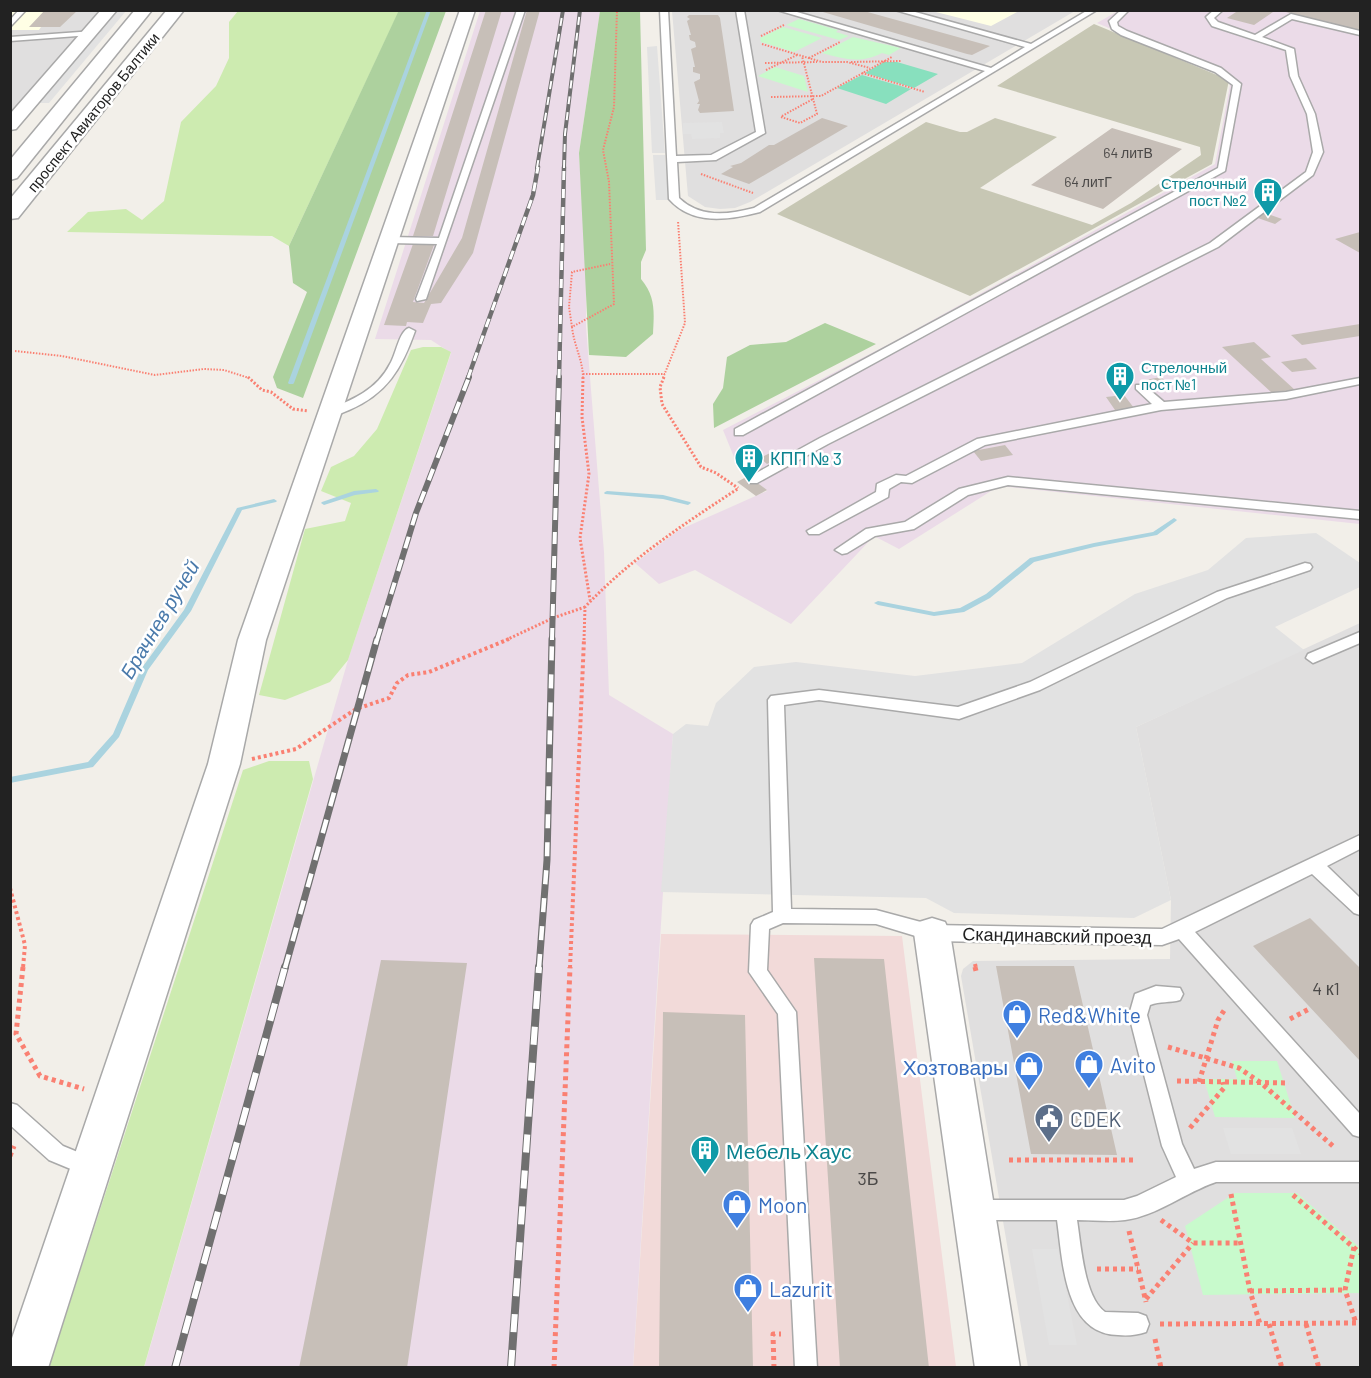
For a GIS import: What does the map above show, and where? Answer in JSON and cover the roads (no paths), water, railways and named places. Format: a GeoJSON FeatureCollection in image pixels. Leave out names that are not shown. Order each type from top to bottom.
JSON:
{"type":"FeatureCollection","features":[{"type":"Feature","properties":{"kind":"street"},"geometry":{"type":"LineString","coordinates":[[10,125],[110,10]]}},
{"type":"Feature","properties":{"kind":"street","name":"проспект Авиаторов Балтики"},"geometry":{"type":"LineString","coordinates":[[10,174],[144,10]]}},
{"type":"Feature","properties":{"kind":"street","name":"проспект Авиаторов Балтики"},"geometry":{"type":"LineString","coordinates":[[10,213],[176,10]]}},
{"type":"Feature","properties":{"kind":"street"},"geometry":{"type":"LineString","coordinates":[[25,1368],[93,1168],[224,764],[252,640],[468,10]]}},
{"type":"Feature","properties":{"kind":"street"},"geometry":{"type":"LineString","coordinates":[[932,933],[972,1210],[998,1368]]}},
{"type":"Feature","properties":{"kind":"lane"},"geometry":{"type":"LineString","coordinates":[[10,25],[23,10]]}},
{"type":"Feature","properties":{"kind":"lane"},"geometry":{"type":"LineString","coordinates":[[421,299],[443,241],[520,10]]}},
{"type":"Feature","properties":{"kind":"lane"},"geometry":{"type":"LineString","coordinates":[[664,10],[674,199],[680,206],[698,214],[720,217],[757,210],[1094,10]]}},
{"type":"Feature","properties":{"kind":"lane"},"geometry":{"type":"LineString","coordinates":[[671,159],[713,158],[762,133],[740,10]]}},
{"type":"Feature","properties":{"kind":"lane"},"geometry":{"type":"LineString","coordinates":[[780,10],[993,71]]}},
{"type":"Feature","properties":{"kind":"lane"},"geometry":{"type":"LineString","coordinates":[[898,10],[1033,47]]}},
{"type":"Feature","properties":{"kind":"lane"},"geometry":{"type":"LineString","coordinates":[[739,432],[1222,169],[1237,84],[1218,70],[1124,33],[1115,27],[1113,21],[1126,10]]}},
{"type":"Feature","properties":{"kind":"lane"},"geometry":{"type":"LineString","coordinates":[[753,480],[824,441],[1214,245],[1310,173],[1318,152],[1311,114],[1294,76],[1290,49],[1215,24],[1210,17],[1220,10]]}},
{"type":"Feature","properties":{"kind":"lane"},"geometry":{"type":"LineString","coordinates":[[1257,37],[1291,16],[1360,33]]}},
{"type":"Feature","properties":{"kind":"lane"},"geometry":{"type":"LineString","coordinates":[[10,39],[91,33]]}},
{"type":"Feature","properties":{"kind":"lane"},"geometry":{"type":"LineString","coordinates":[[390,240],[443,241]]}},
{"type":"Feature","properties":{"kind":"lane"},"geometry":{"type":"LineString","coordinates":[[331,413],[364,400],[387,381],[398,365],[409,331]]}},
{"type":"Feature","properties":{"kind":"lane"},"geometry":{"type":"LineString","coordinates":[[814,531],[883,494],[882,487],[900,478],[909,480],[981,442],[1161,406],[1263,400],[1323,391],[1360,381]]}},
{"type":"Feature","properties":{"kind":"lane"},"geometry":{"type":"LineString","coordinates":[[1140,387],[1161,406]]}},
{"type":"Feature","properties":{"kind":"lane"},"geometry":{"type":"LineString","coordinates":[[842,550],[871,532],[909,526],[964,492],[1008,481],[1360,515]]}},
{"type":"Feature","properties":{"kind":"lane"},"geometry":{"type":"LineString","coordinates":[[806,1368],[787,1012],[758,972],[760,925],[782,916],[776,700],[819,695],[959,712],[1035,686],[1222,595],[1305,567]]}},
{"type":"Feature","properties":{"kind":"lane"},"geometry":{"type":"LineString","coordinates":[[1313,658],[1360,637]]}},
{"type":"Feature","properties":{"kind":"lane","name":"Скандинавский проезд"},"geometry":{"type":"LineString","coordinates":[[782,916],[876,917],[932,933],[1162,937],[1182,930],[1360,842]]}},
{"type":"Feature","properties":{"kind":"lane"},"geometry":{"type":"LineString","coordinates":[[1314,865],[1360,908]]}},
{"type":"Feature","properties":{"kind":"lane"},"geometry":{"type":"LineString","coordinates":[[1182,930],[1360,1128]]}},
{"type":"Feature","properties":{"kind":"lane"},"geometry":{"type":"LineString","coordinates":[[1174,994],[1156,994],[1142,1000],[1138,1015],[1168,1130],[1179,1164],[1189,1181]]}},
{"type":"Feature","properties":{"kind":"lane"},"geometry":{"type":"LineString","coordinates":[[10,1112],[56,1153],[93,1168]]}},
{"type":"Feature","properties":{"kind":"lane"},"geometry":{"type":"LineString","coordinates":[[972,1210],[1132,1208],[1189,1181],[1225,1173],[1360,1172]]}},
{"type":"Feature","properties":{"kind":"lane"},"geometry":{"type":"LineString","coordinates":[[1065,1209],[1083,1302],[1093,1316],[1109,1324],[1138,1324]]}},
{"type":"Feature","properties":{"kind":"waterway"},"geometry":{"type":"LineString","coordinates":[[291,383],[429,10]]}},
{"type":"Feature","properties":{"kind":"waterway","name":"Брачнев ручей"},"geometry":{"type":"LineString","coordinates":[[324,503],[354,493],[376,491]]}},
{"type":"Feature","properties":{"kind":"waterway"},"geometry":{"type":"LineString","coordinates":[[607,493],[663,497],[688,503]]}},
{"type":"Feature","properties":{"kind":"waterway","name":"Брачнев ручей"},"geometry":{"type":"LineString","coordinates":[[10,780],[90,765],[116,735],[145,669],[187,611],[239,509],[274,501]]}},
{"type":"Feature","properties":{"kind":"waterway","name":"Брачнев ручей"},"geometry":{"type":"LineString","coordinates":[[878,603],[934,614],[962,610],[988,596],[1032,560],[1094,545],[1155,534],[1174,520]]}},
{"type":"Feature","properties":{"kind":"railway"},"geometry":{"type":"LineString","coordinates":[[537,168],[563,10]]}},
{"type":"Feature","properties":{"kind":"railway"},"geometry":{"type":"LineString","coordinates":[[564,168],[565,134],[580,10]]}},
{"type":"Feature","properties":{"kind":"railway"},"geometry":{"type":"LineString","coordinates":[[468,378],[533,195],[538,167]]}},
{"type":"Feature","properties":{"kind":"railway"},"geometry":{"type":"LineString","coordinates":[[559,378],[564,167]]}},
{"type":"Feature","properties":{"kind":"railway"},"geometry":{"type":"LineString","coordinates":[[377,640],[416,513],[469,377]]}},
{"type":"Feature","properties":{"kind":"railway"},"geometry":{"type":"LineString","coordinates":[[552,640],[559,377]]}},
{"type":"Feature","properties":{"kind":"railway"},"geometry":{"type":"LineString","coordinates":[[285,968],[377,639]]}},
{"type":"Feature","properties":{"kind":"railway"},"geometry":{"type":"LineString","coordinates":[[539,968],[547,860],[552,639]]}},
{"type":"Feature","properties":{"kind":"railway"},"geometry":{"type":"LineString","coordinates":[[175,1368],[285,967]]}},
{"type":"Feature","properties":{"kind":"railway"},"geometry":{"type":"LineString","coordinates":[[511,1368],[539,967]]}},
{"type":"Feature","properties":{"kind":"place","name":"Стрелочный пост №2"},"geometry":{"type":"Point","coordinates":[1268,218]}},
{"type":"Feature","properties":{"kind":"place","name":"Стрелочный пост №1"},"geometry":{"type":"Point","coordinates":[1120,402]}},
{"type":"Feature","properties":{"kind":"place","name":"КПП № 3"},"geometry":{"type":"Point","coordinates":[749,484]}},
{"type":"Feature","properties":{"kind":"place","name":"Red&White"},"geometry":{"type":"Point","coordinates":[1017,1040]}},
{"type":"Feature","properties":{"kind":"place","name":"Avito"},"geometry":{"type":"Point","coordinates":[1089,1090]}},
{"type":"Feature","properties":{"kind":"place","name":"Хозтовары"},"geometry":{"type":"Point","coordinates":[1029,1092]}},
{"type":"Feature","properties":{"kind":"place","name":"CDEK"},"geometry":{"type":"Point","coordinates":[1049,1144]}},
{"type":"Feature","properties":{"kind":"place","name":"Мебель Хаус"},"geometry":{"type":"Point","coordinates":[705,1176]}},
{"type":"Feature","properties":{"kind":"place","name":"Moon"},"geometry":{"type":"Point","coordinates":[737,1230]}},
{"type":"Feature","properties":{"kind":"place","name":"Lazurit"},"geometry":{"type":"Point","coordinates":[748,1314]}}]}
